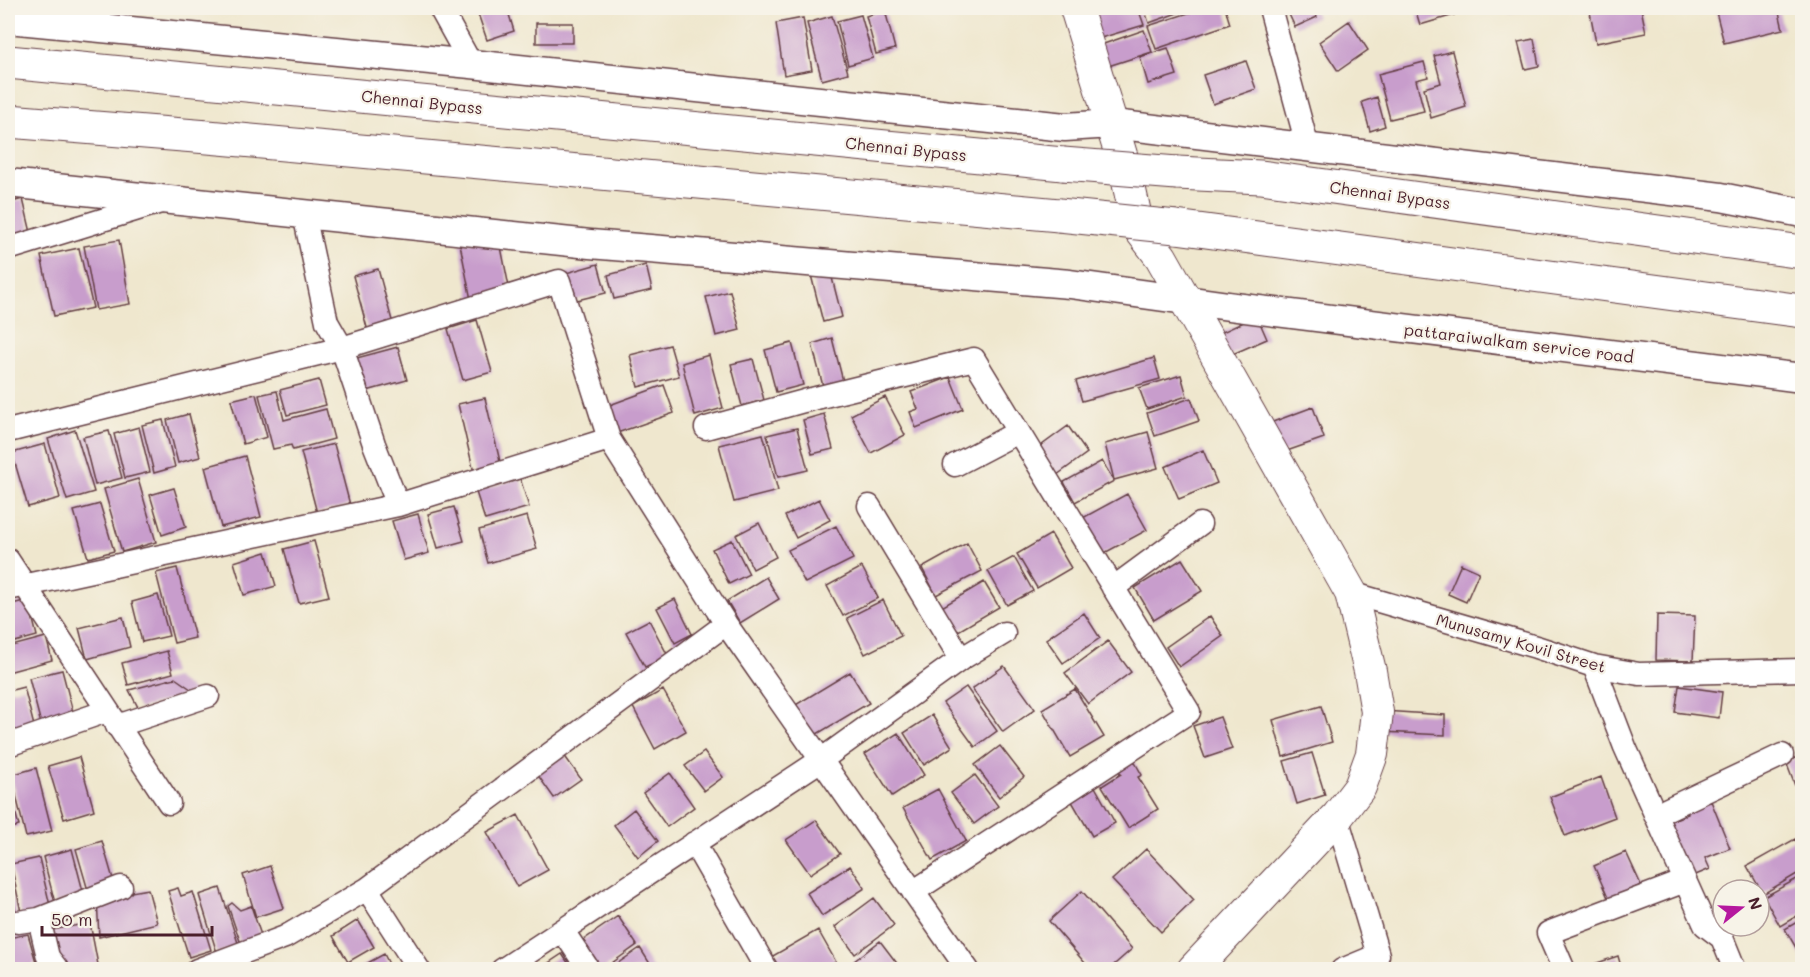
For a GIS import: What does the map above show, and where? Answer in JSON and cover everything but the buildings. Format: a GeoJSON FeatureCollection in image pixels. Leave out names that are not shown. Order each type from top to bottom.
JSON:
{"type":"FeatureCollection","features":[{"type":"Feature","properties":{"kind":"highway","name":"Chennai Bypass"},"geometry":{"type":"LineString","coordinates":[[8,62],[1063,164],[1261,177],[1803,252]]}},
{"type":"Feature","properties":{"kind":"highway"},"geometry":{"type":"LineString","coordinates":[[8,121],[232,139],[1176,227],[1803,311]]}},
{"type":"Feature","properties":{"kind":"main road"},"geometry":{"type":"LineString","coordinates":[[1076,8],[1113,124],[1138,227],[1161,257],[1351,594],[1370,671],[1377,712],[1372,754],[1360,787],[1337,817],[1193,969]]}},
{"type":"Feature","properties":{"kind":"street"},"geometry":{"type":"LineString","coordinates":[[440,8],[471,64]]}},
{"type":"Feature","properties":{"kind":"street"},"geometry":{"type":"LineString","coordinates":[[1270,8],[1308,148]]}},
{"type":"Feature","properties":{"kind":"street"},"geometry":{"type":"LineString","coordinates":[[8,19],[471,64],[1065,127],[1113,124],[1721,197],[1803,213]]}},
{"type":"Feature","properties":{"kind":"street","name":"pattaraiwalkam service road"},"geometry":{"type":"LineString","coordinates":[[8,183],[590,244],[1070,284],[1803,378]]}},
{"type":"Feature","properties":{"kind":"street"},"geometry":{"type":"LineString","coordinates":[[8,249],[166,201]]}},
{"type":"Feature","properties":{"kind":"street"},"geometry":{"type":"LineString","coordinates":[[304,214],[327,322],[342,348],[374,444],[398,505]]}},
{"type":"Feature","properties":{"kind":"street"},"geometry":{"type":"LineString","coordinates":[[8,431],[342,348],[559,281],[609,439],[726,624],[968,969]]}},
{"type":"Feature","properties":{"kind":"street"},"geometry":{"type":"LineString","coordinates":[[706,428],[974,359],[1189,712],[913,892]]}},
{"type":"Feature","properties":{"kind":"street"},"geometry":{"type":"LineString","coordinates":[[955,465],[1018,432]]}},
{"type":"Feature","properties":{"kind":"street"},"geometry":{"type":"LineString","coordinates":[[15,587],[398,505],[609,439]]}},
{"type":"Feature","properties":{"kind":"street"},"geometry":{"type":"LineString","coordinates":[[869,506],[961,659]]}},
{"type":"Feature","properties":{"kind":"street"},"geometry":{"type":"LineString","coordinates":[[1113,588],[1200,524]]}},
{"type":"Feature","properties":{"kind":"street"},"geometry":{"type":"LineString","coordinates":[[8,560],[15,587],[112,718],[169,803]]}},
{"type":"Feature","properties":{"kind":"street","name":"Munusamy Kovil Street"},"geometry":{"type":"LineString","coordinates":[[1351,594],[1594,666],[1639,674],[1803,670]]}},
{"type":"Feature","properties":{"kind":"street"},"geometry":{"type":"LineString","coordinates":[[197,969],[285,937],[367,889],[726,624]]}},
{"type":"Feature","properties":{"kind":"street"},"geometry":{"type":"LineString","coordinates":[[502,969],[821,760],[961,659],[1004,633]]}},
{"type":"Feature","properties":{"kind":"street"},"geometry":{"type":"LineString","coordinates":[[1594,666],[1625,747],[1705,925],[1722,938],[1736,969]]}},
{"type":"Feature","properties":{"kind":"street"},"geometry":{"type":"LineString","coordinates":[[8,745],[208,696]]}},
{"type":"Feature","properties":{"kind":"street"},"geometry":{"type":"LineString","coordinates":[[1655,815],[1782,755]]}},
{"type":"Feature","properties":{"kind":"street"},"geometry":{"type":"LineString","coordinates":[[1337,817],[1378,955],[1341,969]]}},
{"type":"Feature","properties":{"kind":"street"},"geometry":{"type":"LineString","coordinates":[[694,843],[767,969]]}},
{"type":"Feature","properties":{"kind":"street"},"geometry":{"type":"LineString","coordinates":[[1564,969],[1548,933],[1685,880]]}},
{"type":"Feature","properties":{"kind":"street"},"geometry":{"type":"LineString","coordinates":[[58,969],[48,957],[29,920],[121,887]]}},
{"type":"Feature","properties":{"kind":"street"},"geometry":{"type":"LineString","coordinates":[[367,889],[419,969]]}},
{"type":"Feature","properties":{"kind":"street"},"geometry":{"type":"LineString","coordinates":[[563,931],[589,969]]}}]}
